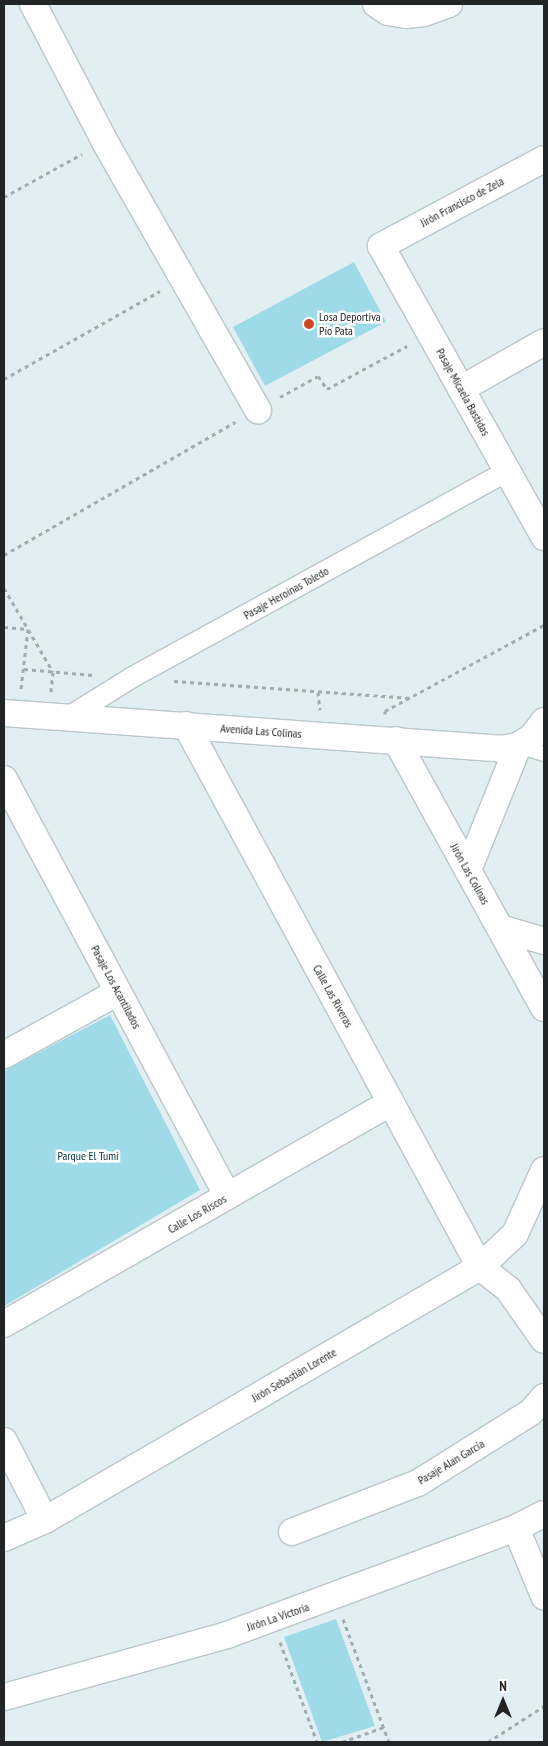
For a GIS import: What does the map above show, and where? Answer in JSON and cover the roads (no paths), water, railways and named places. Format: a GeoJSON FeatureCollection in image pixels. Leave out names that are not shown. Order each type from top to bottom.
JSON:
{"type":"FeatureCollection","features":[{"type":"Feature","properties":{"kind":"street"},"geometry":{"type":"LineString","coordinates":[[33,4],[104,142],[258,410]]}},
{"type":"Feature","properties":{"kind":"street"},"geometry":{"type":"LineString","coordinates":[[376,4],[388,12],[406,15],[424,13],[449,4]]}},
{"type":"Feature","properties":{"kind":"street","name":"Jirón Francisco de Zela"},"geometry":{"type":"LineString","coordinates":[[381,246],[544,159]]}},
{"type":"Feature","properties":{"kind":"street","name":"Pasaje Micaela Bastidas"},"geometry":{"type":"LineString","coordinates":[[381,246],[544,537]]}},
{"type":"Feature","properties":{"kind":"street"},"geometry":{"type":"LineString","coordinates":[[461,389],[544,342]]}},
{"type":"Feature","properties":{"kind":"street","name":"Pasaje Heroínas Toledo"},"geometry":{"type":"LineString","coordinates":[[67,718],[131,678],[507,471]]}},
{"type":"Feature","properties":{"kind":"street","name":"Avenida Las Colinas"},"geometry":{"type":"LineString","coordinates":[[4,713],[186,725],[390,729],[490,748],[518,746]]}},
{"type":"Feature","properties":{"kind":"street"},"geometry":{"type":"LineString","coordinates":[[468,870],[518,746],[532,736],[544,721]]}},
{"type":"Feature","properties":{"kind":"street","name":"Calle Las Riveras"},"geometry":{"type":"LineString","coordinates":[[186,725],[480,1267]]}},
{"type":"Feature","properties":{"kind":"street","name":"Jirón Las Colinas"},"geometry":{"type":"LineString","coordinates":[[390,729],[544,1008]]}},
{"type":"Feature","properties":{"kind":"street","name":"Pasaje Los Acantilados"},"geometry":{"type":"LineString","coordinates":[[4,779],[228,1196]]}},
{"type":"Feature","properties":{"kind":"street"},"geometry":{"type":"LineString","coordinates":[[500,928],[544,942]]}},
{"type":"Feature","properties":{"kind":"street"},"geometry":{"type":"LineString","coordinates":[[4,1055],[118,992]]}},
{"type":"Feature","properties":{"kind":"street","name":"Calle Los Riscos"},"geometry":{"type":"LineString","coordinates":[[4,1324],[391,1102]]}},
{"type":"Feature","properties":{"kind":"street","name":"Jirón Sebastián Lorente"},"geometry":{"type":"LineString","coordinates":[[4,1538],[45,1520],[480,1267],[515,1234],[544,1170]]}},
{"type":"Feature","properties":{"kind":"street"},"geometry":{"type":"LineString","coordinates":[[480,1267],[508,1289],[544,1340]]}},
{"type":"Feature","properties":{"kind":"street","name":"Pasaje Alan García"},"geometry":{"type":"LineString","coordinates":[[292,1532],[418,1483],[531,1412],[544,1397]]}},
{"type":"Feature","properties":{"kind":"street"},"geometry":{"type":"LineString","coordinates":[[4,1441],[45,1520]]}},
{"type":"Feature","properties":{"kind":"street","name":"Jirón La Victoria"},"geometry":{"type":"LineString","coordinates":[[4,1697],[226,1635],[335,1597],[516,1528],[544,1514]]}},
{"type":"Feature","properties":{"kind":"street"},"geometry":{"type":"LineString","coordinates":[[516,1528],[544,1596]]}},
{"type":"Feature","properties":{"kind":"lane"},"geometry":{"type":"LineString","coordinates":[[518,746],[544,754]]}},
{"type":"Feature","properties":{"kind":"place","name":"Losa Deportiva Pío Pata"},"geometry":{"type":"Point","coordinates":[309,324]}},
{"type":"Feature","properties":{"kind":"park label","name":"Parque El Tumi"},"geometry":{"type":"Point","coordinates":[88,1156]}}]}
